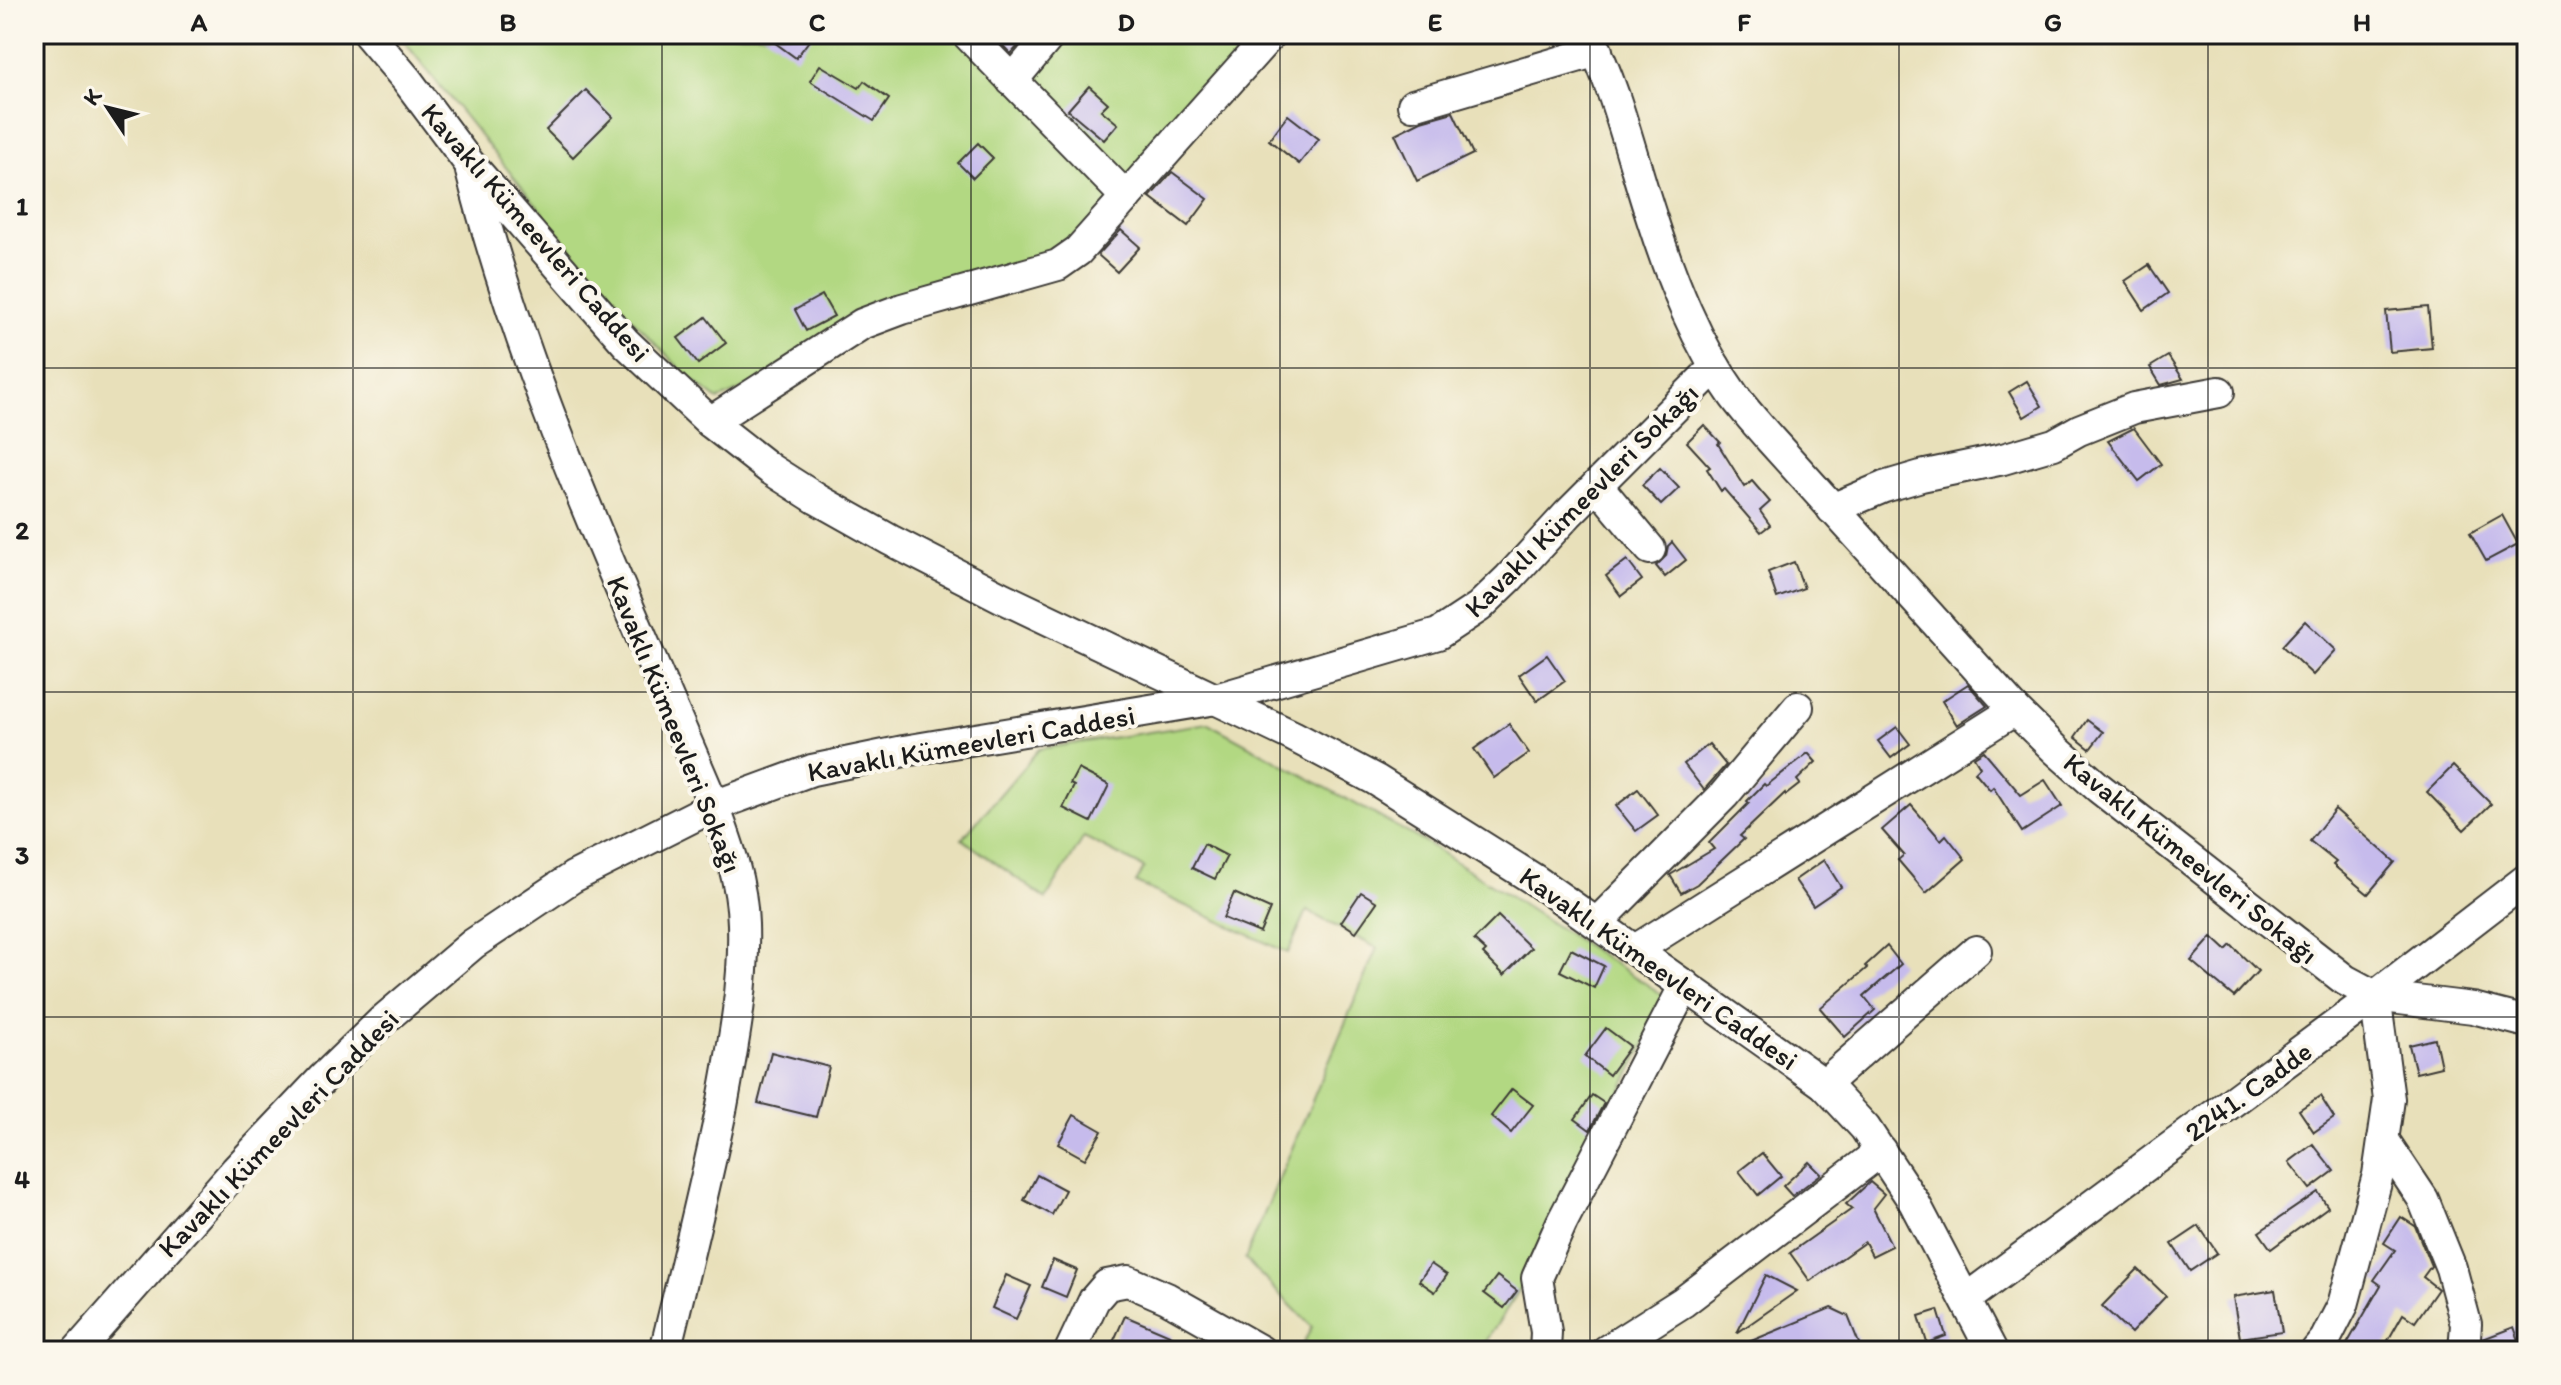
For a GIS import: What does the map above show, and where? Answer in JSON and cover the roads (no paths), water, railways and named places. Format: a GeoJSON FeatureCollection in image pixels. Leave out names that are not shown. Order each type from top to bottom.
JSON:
{"type":"FeatureCollection","features":[{"type":"Feature","properties":{"kind":"street","name":"Kavaklı Kümeevleri Caddesi"},"geometry":{"type":"LineString","coordinates":[[368,34],[469,163],[626,343],[710,422],[770,469],[890,540],[1003,598],[1216,699],[1376,780],[1484,846],[1824,1084],[1857,1118],[1914,1202],[1992,1351]]}},
{"type":"Feature","properties":{"kind":"street"},"geometry":{"type":"LineString","coordinates":[[967,34],[1126,197]]}},
{"type":"Feature","properties":{"kind":"street"},"geometry":{"type":"LineString","coordinates":[[1012,81],[1051,34]]}},
{"type":"Feature","properties":{"kind":"street"},"geometry":{"type":"LineString","coordinates":[[710,422],[862,324],[902,309],[1058,265],[1078,251],[1271,34]]}},
{"type":"Feature","properties":{"kind":"street","name":"Kavaklı Kümeevleri Sokağı"},"geometry":{"type":"LineString","coordinates":[[1593,43],[1617,101],[1666,262],[1682,302],[1715,367],[1735,398],[2015,710],[2099,788],[2314,957],[2345,980],[2375,996]]}},
{"type":"Feature","properties":{"kind":"street"},"geometry":{"type":"LineString","coordinates":[[1413,105],[1593,43]]}},
{"type":"Feature","properties":{"kind":"street","name":"Kavaklı Kümeevleri Sokağı"},"geometry":{"type":"LineString","coordinates":[[469,163],[498,268],[555,427],[714,806],[735,861],[740,889],[743,922],[740,996],[733,1048],[698,1218],[665,1351]]}},
{"type":"Feature","properties":{"kind":"street","name":"Kavaklı Kümeevleri Sokağı"},"geometry":{"type":"LineString","coordinates":[[1216,699],[1438,634],[1479,607],[1715,367]]}},
{"type":"Feature","properties":{"kind":"street"},"geometry":{"type":"LineString","coordinates":[[1832,509],[1884,487],[1921,476],[2003,459],[2054,444],[2079,430],[2134,408],[2219,392]]}},
{"type":"Feature","properties":{"kind":"street"},"geometry":{"type":"LineString","coordinates":[[1597,485],[1650,549]]}},
{"type":"Feature","properties":{"kind":"street","name":"Kavaklı Kümeevleri Caddesi"},"geometry":{"type":"LineString","coordinates":[[77,1351],[236,1170],[312,1090],[432,976],[473,944],[573,877],[714,806],[771,783],[856,760],[1216,699]]}},
{"type":"Feature","properties":{"kind":"street"},"geometry":{"type":"LineString","coordinates":[[1597,923],[1724,795],[1798,707]]}},
{"type":"Feature","properties":{"kind":"street"},"geometry":{"type":"LineString","coordinates":[[1635,950],[2015,710]]}},
{"type":"Feature","properties":{"kind":"street","name":"2241. Cadde"},"geometry":{"type":"LineString","coordinates":[[1966,1299],[2375,996],[2527,879]]}},
{"type":"Feature","properties":{"kind":"street"},"geometry":{"type":"LineString","coordinates":[[1824,1084],[1976,951]]}},
{"type":"Feature","properties":{"kind":"street"},"geometry":{"type":"LineString","coordinates":[[1545,1351],[1546,1332],[1537,1278],[1583,1180],[1685,985]]}},
{"type":"Feature","properties":{"kind":"street"},"geometry":{"type":"LineString","coordinates":[[2316,1351],[2343,1305],[2378,1175],[2389,1099],[2375,996],[2473,1008],[2527,1022]]}},
{"type":"Feature","properties":{"kind":"street"},"geometry":{"type":"LineString","coordinates":[[2383,1139],[2423,1199],[2451,1268],[2466,1324],[2464,1351]]}},
{"type":"Feature","properties":{"kind":"street"},"geometry":{"type":"LineString","coordinates":[[1606,1351],[1683,1302],[1881,1151]]}},
{"type":"Feature","properties":{"kind":"street"},"geometry":{"type":"LineString","coordinates":[[1070,1351],[1094,1300],[1107,1285],[1128,1281],[1167,1298],[1261,1351]]}}]}
